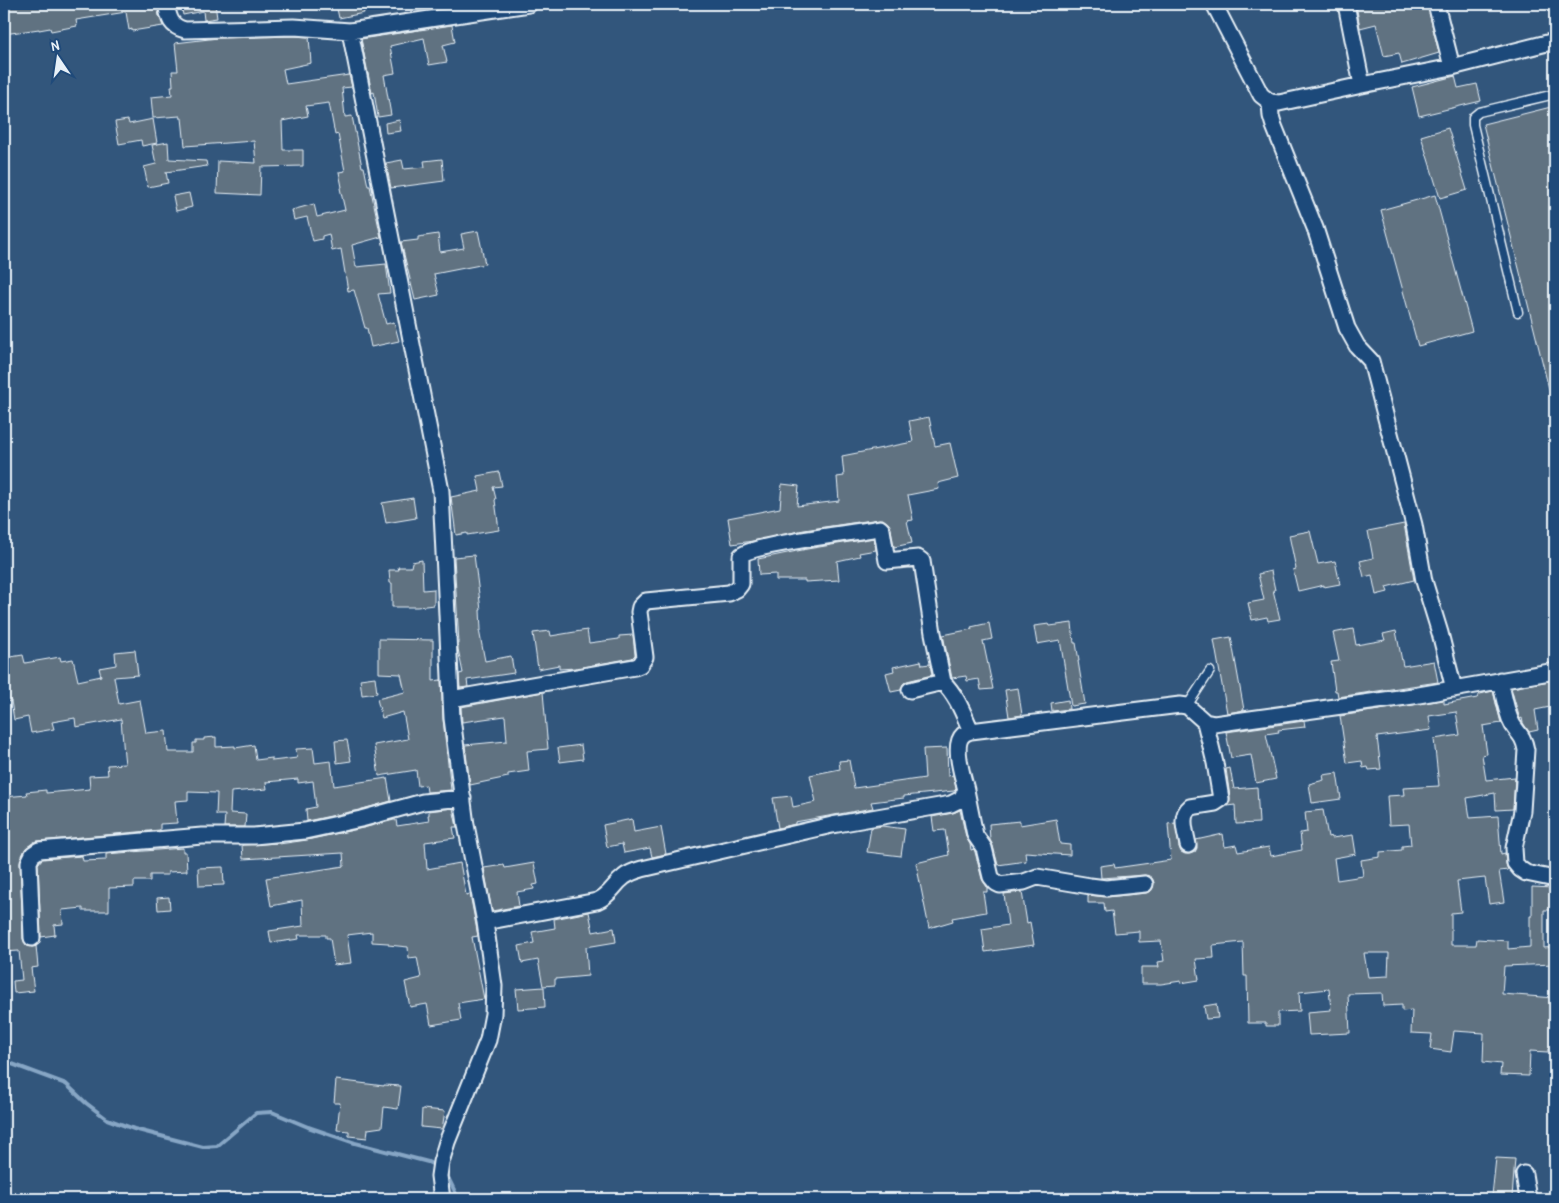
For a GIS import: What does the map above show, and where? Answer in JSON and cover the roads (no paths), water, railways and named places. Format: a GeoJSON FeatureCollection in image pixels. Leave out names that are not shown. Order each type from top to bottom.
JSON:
{"type":"FeatureCollection","features":[{"type":"Feature","properties":{"kind":"street"},"geometry":{"type":"LineString","coordinates":[[166,4],[172,24],[177,28],[185,30],[294,27],[350,31],[529,4]]}},
{"type":"Feature","properties":{"kind":"street"},"geometry":{"type":"LineString","coordinates":[[1214,4],[1261,96],[1270,102],[1279,103],[1452,67],[1555,41]]}},
{"type":"Feature","properties":{"kind":"street"},"geometry":{"type":"LineString","coordinates":[[1346,4],[1362,85]]}},
{"type":"Feature","properties":{"kind":"street"},"geometry":{"type":"LineString","coordinates":[[1436,4],[1452,67]]}},
{"type":"Feature","properties":{"kind":"street"},"geometry":{"type":"LineString","coordinates":[[350,31],[441,491],[451,699],[466,825],[485,922],[494,986],[493,1014],[488,1040],[441,1162],[439,1176],[442,1199]]}},
{"type":"Feature","properties":{"kind":"street"},"geometry":{"type":"LineString","coordinates":[[1270,102],[1274,126],[1315,228],[1347,328],[1357,346],[1371,362],[1414,525],[1424,581],[1454,689]]}},
{"type":"Feature","properties":{"kind":"street"},"geometry":{"type":"LineString","coordinates":[[451,699],[635,667],[640,665],[645,658],[639,612],[640,607],[646,602],[735,591],[741,584],[741,556],[743,552],[767,546],[880,528],[882,530],[887,561],[918,558],[922,561],[942,682],[952,690],[971,731]]}},
{"type":"Feature","properties":{"kind":"street"},"geometry":{"type":"LineString","coordinates":[[1145,884],[1106,888],[1037,877],[1024,882],[996,884],[991,877],[984,848],[975,835],[958,750],[963,735],[971,731],[1180,705],[1187,706],[1205,722],[1214,724],[1454,689],[1555,671]]}},
{"type":"Feature","properties":{"kind":"street"},"geometry":{"type":"LineString","coordinates":[[1500,680],[1509,717],[1525,740],[1526,750],[1522,811],[1514,848],[1515,863],[1526,873],[1555,879]]}},
{"type":"Feature","properties":{"kind":"street"},"geometry":{"type":"LineString","coordinates":[[910,690],[942,682]]}},
{"type":"Feature","properties":{"kind":"street"},"geometry":{"type":"LineString","coordinates":[[1188,845],[1184,817],[1187,809],[1216,803],[1221,799],[1205,722]]}},
{"type":"Feature","properties":{"kind":"street"},"geometry":{"type":"LineString","coordinates":[[485,922],[597,901],[607,896],[621,879],[629,873],[642,868],[832,825],[951,804],[961,800],[966,790]]}},
{"type":"Feature","properties":{"kind":"street"},"geometry":{"type":"LineString","coordinates":[[32,938],[29,862],[33,854],[39,850],[202,836],[254,836],[305,831],[361,819],[423,802],[463,798]]}},
{"type":"Feature","properties":{"kind":"street"},"geometry":{"type":"LineString","coordinates":[[1524,1174],[1528,1199]]}},
{"type":"Feature","properties":{"kind":"lane"},"geometry":{"type":"LineString","coordinates":[[1518,312],[1473,125],[1474,117],[1479,112],[1494,107],[1555,94]]}},
{"type":"Feature","properties":{"kind":"lane"},"geometry":{"type":"LineString","coordinates":[[1187,706],[1210,671]]}},
{"type":"Feature","properties":{"kind":"waterway"},"geometry":{"type":"LineString","coordinates":[[4,1061],[66,1084],[107,1119],[134,1129],[203,1147],[217,1146],[256,1113],[272,1112],[355,1143],[428,1162],[436,1166]]}},
{"type":"Feature","properties":{"kind":"waterway"},"geometry":{"type":"LineString","coordinates":[[445,1171],[460,1199]]}}]}
